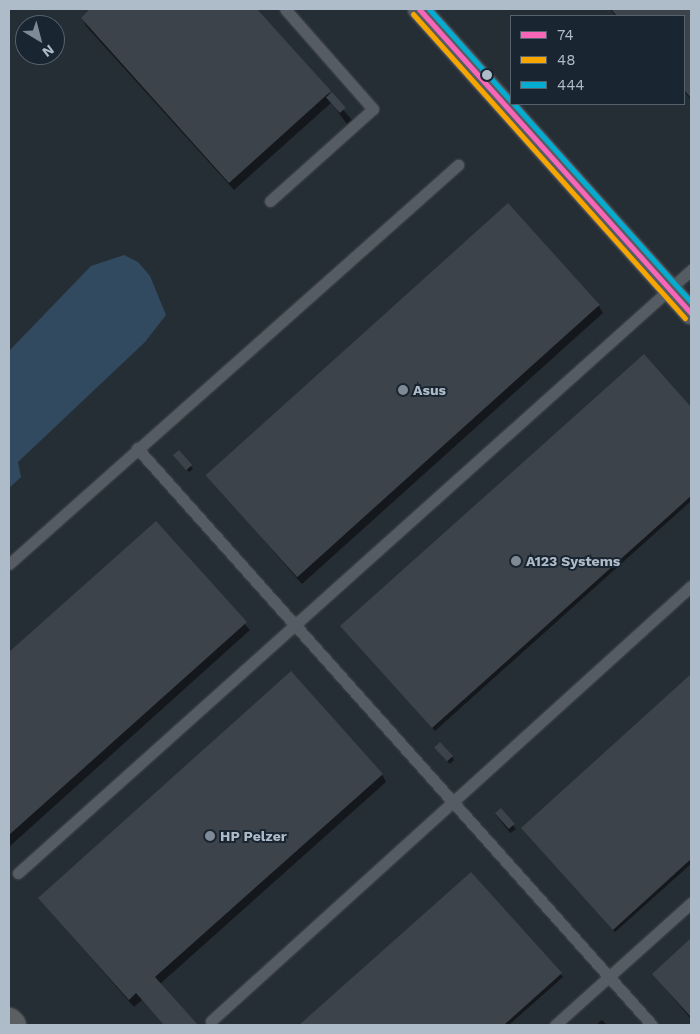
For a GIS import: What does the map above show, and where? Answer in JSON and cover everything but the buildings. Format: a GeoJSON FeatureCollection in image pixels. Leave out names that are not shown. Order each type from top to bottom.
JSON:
{"type":"FeatureCollection","features":[{"type":"Feature","properties":{"kind":"highway"},"geometry":{"type":"LineString","coordinates":[[9,1022],[12,1025]]}},
{"type":"Feature","properties":{"kind":"street"},"geometry":{"type":"LineString","coordinates":[[419,9],[691,313]]}},
{"type":"Feature","properties":{"kind":"lane"},"geometry":{"type":"LineString","coordinates":[[270,201],[373,109],[285,9]]}},
{"type":"Feature","properties":{"kind":"lane"},"geometry":{"type":"LineString","coordinates":[[9,564],[137,448],[458,165]]}},
{"type":"Feature","properties":{"kind":"lane"},"geometry":{"type":"LineString","coordinates":[[18,873],[691,270]]}},
{"type":"Feature","properties":{"kind":"lane"},"geometry":{"type":"LineString","coordinates":[[137,448],[652,1025]]}},
{"type":"Feature","properties":{"kind":"lane"},"geometry":{"type":"LineString","coordinates":[[212,1021],[691,586]]}},
{"type":"Feature","properties":{"kind":"lane"},"geometry":{"type":"LineString","coordinates":[[555,1025],[691,903]]}},
{"type":"Feature","properties":{"kind":"water"},"geometry":{"type":"Polygon","coordinates":[[[124,255],[138,262],[150,276],[166,315],[145,342],[18,462],[21,477],[9,488],[9,351],[91,266],[124,255]]]}},
{"type":"Feature","properties":{"kind":"transit line","name":"74"},"geometry":{"type":"LineString","coordinates":[[419,9],[691,313]]}},
{"type":"Feature","properties":{"kind":"transit line","name":"444"},"geometry":{"type":"LineString","coordinates":[[429,9],[510,100]]}},
{"type":"Feature","properties":{"kind":"transit line","name":"48"},"geometry":{"type":"LineString","coordinates":[[413,14],[685,318]]}},
{"type":"Feature","properties":{"kind":"transit line","name":"444"},"geometry":{"type":"LineString","coordinates":[[515,105],[691,302]]}},
{"type":"Feature","properties":{"kind":"place","name":"Asus"},"geometry":{"type":"Point","coordinates":[403,390]}},
{"type":"Feature","properties":{"kind":"place","name":"A123 Systems"},"geometry":{"type":"Point","coordinates":[516,561]}},
{"type":"Feature","properties":{"kind":"place","name":"HP Pelzer"},"geometry":{"type":"Point","coordinates":[210,836]}}]}
